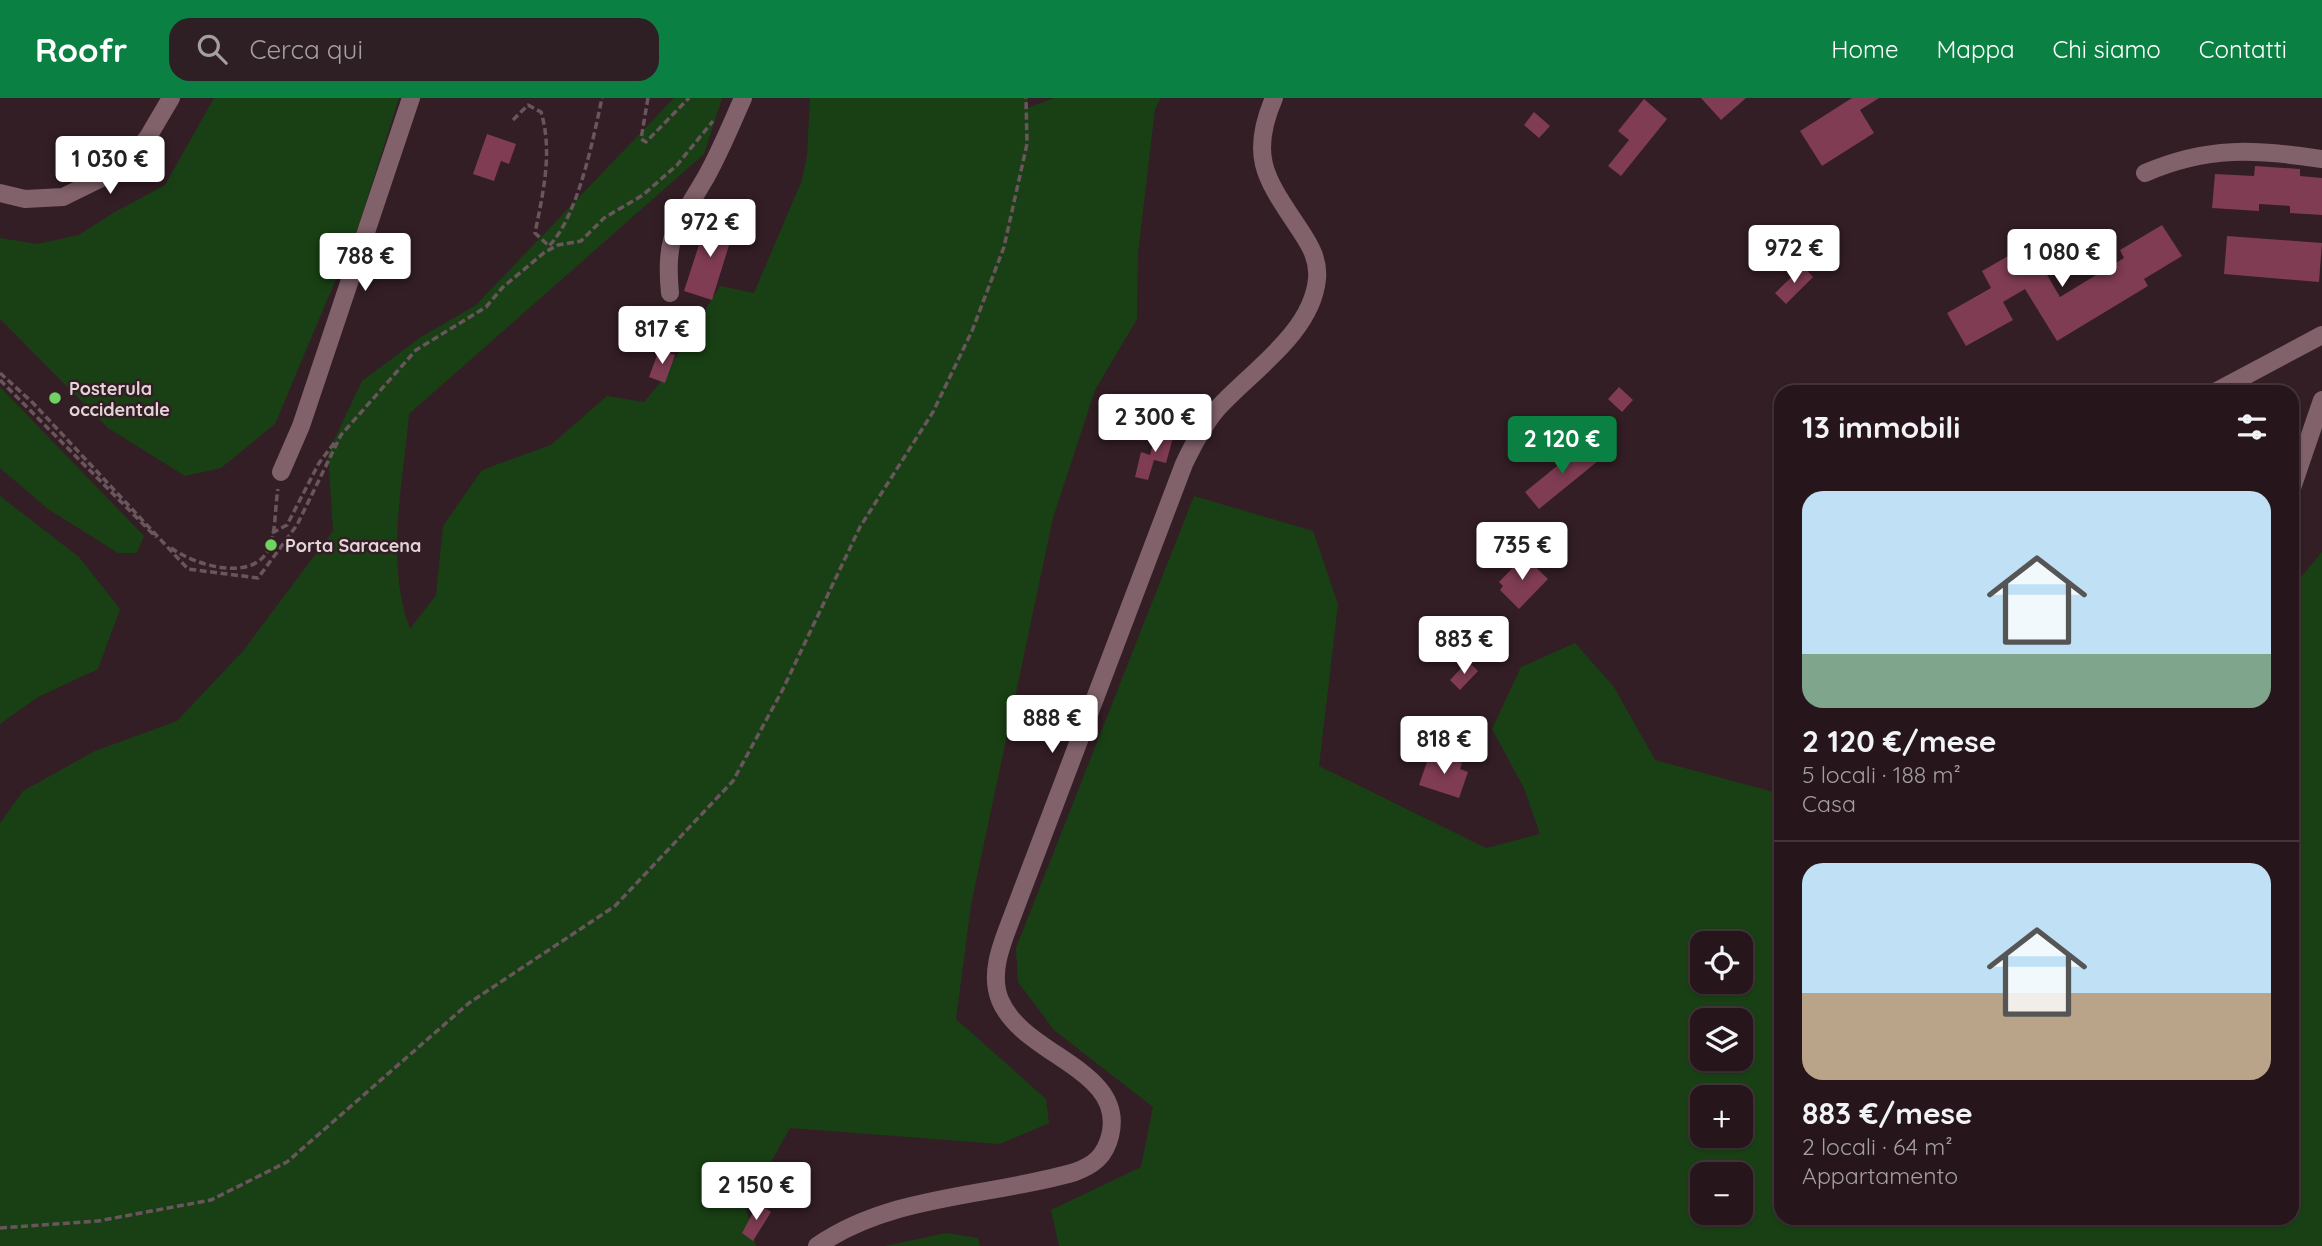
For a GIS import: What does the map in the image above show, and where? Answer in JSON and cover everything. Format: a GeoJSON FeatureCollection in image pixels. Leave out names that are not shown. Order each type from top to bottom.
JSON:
{"type":"FeatureCollection","features":[{"type":"Feature","properties":{"kind":"street"},"geometry":{"type":"LineString","coordinates":[[0,192],[25,199],[63,197],[124,167],[148,137],[171,98]]}},
{"type":"Feature","properties":{"kind":"street"},"geometry":{"type":"LineString","coordinates":[[281,472],[302,426],[411,98]]}},
{"type":"Feature","properties":{"kind":"street"},"geometry":{"type":"LineString","coordinates":[[670,293],[668,254],[673,230],[707,176],[743,98]]}},
{"type":"Feature","properties":{"kind":"street"},"geometry":{"type":"LineString","coordinates":[[817,1246],[848,1227],[880,1214],[1083,1169],[1096,1162],[1108,1144],[1112,1113],[1106,1096],[1096,1083],[1037,1043],[1014,1023],[999,995],[997,967],[1016,904],[1189,453],[1211,416],[1283,342],[1312,300],[1317,279],[1312,250],[1266,178],[1261,161],[1262,128],[1274,98]]}},
{"type":"Feature","properties":{"kind":"street"},"geometry":{"type":"LineString","coordinates":[[2145,173],[2187,157],[2221,152],[2278,152],[2322,159]]}},
{"type":"Feature","properties":{"kind":"street"},"geometry":{"type":"LineString","coordinates":[[2228,385],[2322,335]]}},
{"type":"Feature","properties":{"kind":"street"},"geometry":{"type":"LineString","coordinates":[[2299,467],[2322,400]]}},
{"type":"Feature","properties":{"kind":"path"},"geometry":{"type":"LineString","coordinates":[[513,120],[528,104],[541,112],[548,132],[546,172],[535,233],[549,246],[564,231],[590,153],[602,98]]}},
{"type":"Feature","properties":{"kind":"path"},"geometry":{"type":"LineString","coordinates":[[648,98],[640,139],[646,142],[689,98]]}},
{"type":"Feature","properties":{"kind":"path"},"geometry":{"type":"LineString","coordinates":[[0,1228],[98,1222],[211,1200],[286,1162],[469,1003],[615,906],[733,782],[782,691],[860,527],[933,412],[972,331],[1004,247],[1027,144],[1026,98]]}},
{"type":"Feature","properties":{"kind":"path"},"geometry":{"type":"LineString","coordinates":[[272,533],[287,525],[319,463],[416,350],[486,307],[503,287],[545,252],[558,245],[581,241],[604,218],[643,195],[677,165],[715,118]]}},
{"type":"Feature","properties":{"kind":"path"},"geometry":{"type":"LineString","coordinates":[[0,373],[33,403],[188,569],[258,578],[297,525],[341,435]]}},
{"type":"Feature","properties":{"kind":"path"},"geometry":{"type":"LineString","coordinates":[[0,380],[145,529],[178,553],[205,563],[239,570],[259,561],[271,545],[281,472]]}},
{"type":"Feature","properties":{"kind":"green space"},"geometry":{"type":"Polygon","coordinates":[[[214,98],[399,98],[360,222],[275,424],[221,468],[185,476],[108,428],[0,319],[0,238],[37,244],[79,235],[165,185],[214,98]]]}},
{"type":"Feature","properties":{"kind":"green space"},"geometry":{"type":"Polygon","coordinates":[[[674,98],[722,98],[704,154],[409,414],[397,550],[398,577],[410,629],[436,595],[443,526],[482,470],[551,445],[607,396],[644,402],[659,384],[720,286],[754,293],[802,180],[807,156],[810,98],[1028,98],[1027,108],[1054,98],[1161,98],[1155,109],[1138,253],[1137,319],[1095,390],[1053,518],[971,905],[956,1019],[1046,1099],[1049,1123],[1000,1144],[790,1128],[746,1207],[756,1246],[0,1246],[0,823],[23,791],[95,751],[177,721],[243,651],[333,531],[328,453],[362,381],[421,337],[476,305],[674,98]]]}},
{"type":"Feature","properties":{"kind":"green space"},"geometry":{"type":"Polygon","coordinates":[[[0,387],[144,536],[137,553],[118,553],[48,509],[0,468],[0,387]]]}},
{"type":"Feature","properties":{"kind":"green space"},"geometry":{"type":"Polygon","coordinates":[[[0,496],[79,557],[120,609],[98,669],[38,697],[0,724],[0,496]]]}},
{"type":"Feature","properties":{"kind":"green space"},"geometry":{"type":"Polygon","coordinates":[[[1194,496],[1313,531],[1338,604],[1319,766],[1486,848],[1540,834],[1524,788],[1492,729],[1521,667],[1575,643],[1614,687],[1655,760],[1774,792],[1774,1225],[2299,1225],[2299,580],[2322,552],[2322,1246],[1059,1246],[1051,1210],[1141,1167],[1153,1107],[1054,1030],[1018,982],[1016,948],[1194,496]]]}},
{"type":"Feature","properties":{"kind":"green space"},"geometry":{"type":"Polygon","coordinates":[[[946,1233],[978,1238],[980,1246],[885,1246],[946,1233]]]}},
{"type":"Feature","properties":{"kind":"building"},"geometry":{"type":"Polygon","coordinates":[[[1701,98],[1746,98],[1721,120],[1701,98]]]}},
{"type":"Feature","properties":{"kind":"building"},"geometry":{"type":"Polygon","coordinates":[[[1852,98],[1879,98],[1860,110],[1874,133],[1822,166],[1800,131],[1852,98]]]}},
{"type":"Feature","properties":{"kind":"building"},"geometry":{"type":"Polygon","coordinates":[[[1644,99],[1667,119],[1621,176],[1608,166],[1629,140],[1618,131],[1644,99]]]}},
{"type":"Feature","properties":{"kind":"building"},"geometry":{"type":"Polygon","coordinates":[[[1534,112],[1550,126],[1539,138],[1524,125],[1534,112]]]}},
{"type":"Feature","properties":{"kind":"building"},"geometry":{"type":"Polygon","coordinates":[[[487,134],[516,144],[509,164],[501,161],[494,181],[473,174],[487,134]]]}},
{"type":"Feature","properties":{"kind":"building"},"geometry":{"type":"Polygon","coordinates":[[[2255,166],[2300,169],[2300,176],[2322,178],[2322,215],[2290,213],[2290,206],[2259,204],[2259,211],[2212,208],[2215,174],[2254,176],[2255,166]]]}},
{"type":"Feature","properties":{"kind":"building"},"geometry":{"type":"Polygon","coordinates":[[[708,217],[735,226],[712,300],[684,291],[708,217]]]}},
{"type":"Feature","properties":{"kind":"building"},"geometry":{"type":"Polygon","coordinates":[[[2162,225],[2182,256],[2144,279],[2148,286],[2057,341],[2025,289],[2003,302],[2013,320],[1966,346],[1947,313],[1991,288],[1982,271],[2029,244],[2060,297],[2124,258],[2120,250],[2162,225]]]}},
{"type":"Feature","properties":{"kind":"building"},"geometry":{"type":"Polygon","coordinates":[[[2227,236],[2322,243],[2319,282],[2224,274],[2227,236]]]}},
{"type":"Feature","properties":{"kind":"building"},"geometry":{"type":"Polygon","coordinates":[[[1803,266],[1813,277],[1786,304],[1775,293],[1803,266]]]}},
{"type":"Feature","properties":{"kind":"building"},"geometry":{"type":"Polygon","coordinates":[[[659,350],[675,355],[665,383],[649,377],[659,350]]]}},
{"type":"Feature","properties":{"kind":"building"},"geometry":{"type":"Polygon","coordinates":[[[1619,387],[1633,400],[1622,412],[1608,399],[1619,387]]]}},
{"type":"Feature","properties":{"kind":"building"},"geometry":{"type":"Polygon","coordinates":[[[1590,418],[1605,433],[1595,444],[1580,428],[1590,418]]]}},
{"type":"Feature","properties":{"kind":"building"},"geometry":{"type":"Polygon","coordinates":[[[1157,430],[1174,434],[1166,463],[1154,460],[1148,480],[1135,477],[1141,452],[1150,455],[1157,430]]]}},
{"type":"Feature","properties":{"kind":"building"},"geometry":{"type":"Polygon","coordinates":[[[1584,444],[1598,461],[1539,509],[1525,492],[1584,444]]]}},
{"type":"Feature","properties":{"kind":"building"},"geometry":{"type":"Polygon","coordinates":[[[1524,556],[1548,579],[1519,609],[1500,590],[1503,586],[1499,582],[1524,556]]]}},
{"type":"Feature","properties":{"kind":"building"},"geometry":{"type":"Polygon","coordinates":[[[1468,661],[1478,671],[1460,690],[1450,680],[1468,661]]]}},
{"type":"Feature","properties":{"kind":"building"},"geometry":{"type":"Polygon","coordinates":[[[1430,753],[1462,763],[1460,769],[1468,772],[1459,798],[1419,785],[1430,753]]]}},
{"type":"Feature","properties":{"kind":"building"},"geometry":{"type":"Polygon","coordinates":[[[758,1203],[771,1212],[753,1241],[742,1233],[758,1203]]]}},
{"type":"Feature","properties":{"kind":"place","name":"Posterula occidentale"},"geometry":{"type":"Point","coordinates":[55,398]}},
{"type":"Feature","properties":{"kind":"place","name":"Porta Saracena"},"geometry":{"type":"Point","coordinates":[271,545]}}]}
